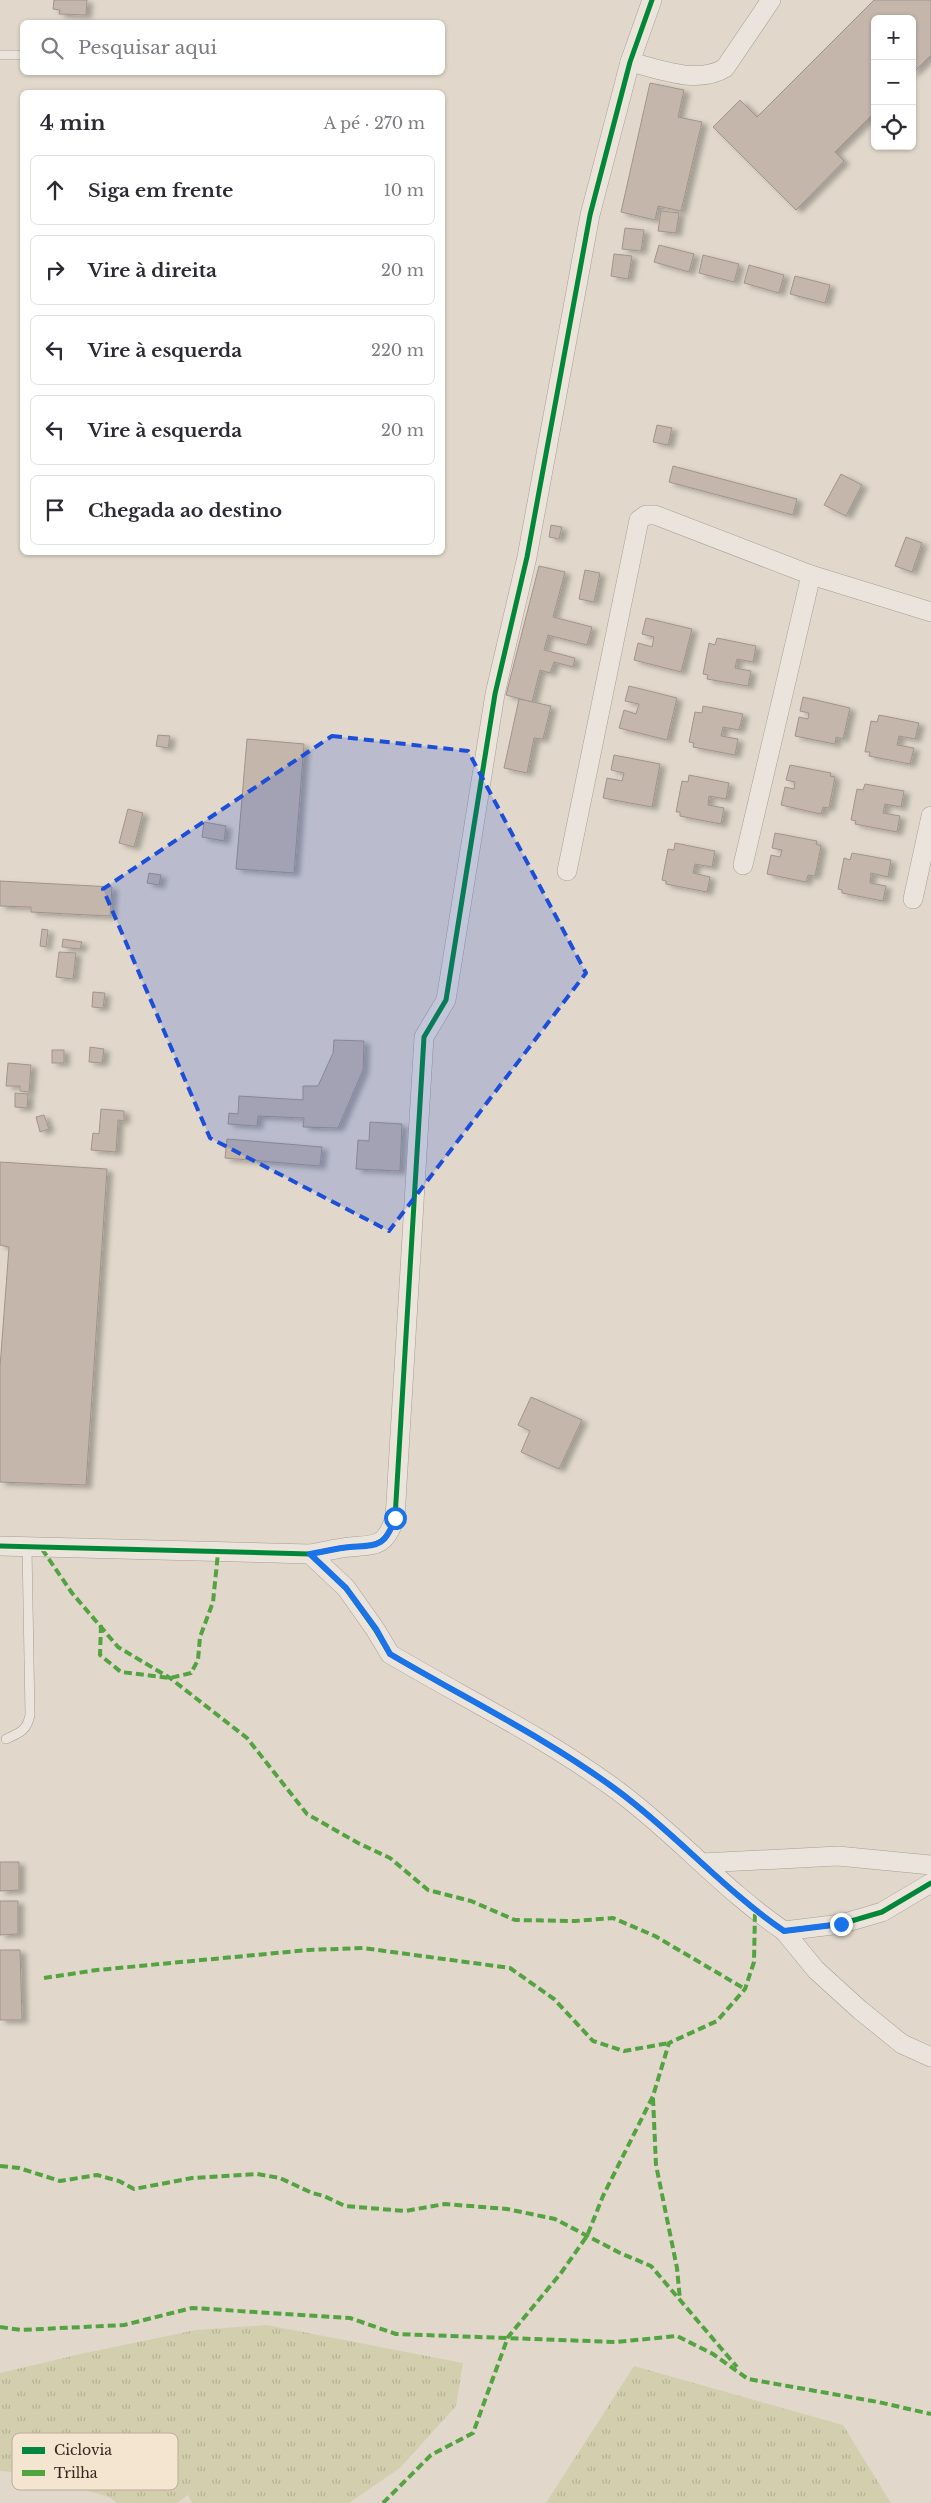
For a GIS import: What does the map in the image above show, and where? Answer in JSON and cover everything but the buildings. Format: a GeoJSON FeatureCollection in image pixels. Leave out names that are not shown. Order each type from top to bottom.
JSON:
{"type":"FeatureCollection","features":[{"type":"Feature","properties":{"kind":"street"},"geometry":{"type":"LineString","coordinates":[[0,1546],[310,1554],[351,1547],[373,1547],[390,1534],[395,1518],[424,1037],[446,1000],[495,694],[527,557],[590,215],[630,62],[652,0]]}},
{"type":"Feature","properties":{"kind":"street"},"geometry":{"type":"LineString","coordinates":[[630,62],[697,77],[714,75],[725,68],[771,0]]}},
{"type":"Feature","properties":{"kind":"street"},"geometry":{"type":"LineString","coordinates":[[567,870],[639,520],[646,515],[655,515],[811,575],[931,612]]}},
{"type":"Feature","properties":{"kind":"street"},"geometry":{"type":"LineString","coordinates":[[743,865],[811,575]]}},
{"type":"Feature","properties":{"kind":"street"},"geometry":{"type":"LineString","coordinates":[[913,899],[931,816]]}},
{"type":"Feature","properties":{"kind":"street"},"geometry":{"type":"LineString","coordinates":[[310,1554],[346,1588],[376,1629],[390,1654],[558,1749],[619,1792],[702,1863],[755,1912],[784,1931],[816,1970],[860,2010],[902,2044],[931,2057]]}},
{"type":"Feature","properties":{"kind":"street"},"geometry":{"type":"LineString","coordinates":[[702,1863],[838,1856],[931,1865]]}},
{"type":"Feature","properties":{"kind":"street"},"geometry":{"type":"LineString","coordinates":[[784,1931],[841,1924],[882,1912],[931,1883]]}},
{"type":"Feature","properties":{"kind":"lane"},"geometry":{"type":"LineString","coordinates":[[0,54],[20,56]]}},
{"type":"Feature","properties":{"kind":"lane"},"geometry":{"type":"LineString","coordinates":[[6,1740],[24,1731],[28,1726],[30,1715],[27,1548]]}},
{"type":"Feature","properties":{"kind":"highlighted area"},"geometry":{"type":"Polygon","coordinates":[[[332,736],[468,751],[586,973],[389,1231],[210,1138],[103,889],[332,736]]]}},
{"type":"Feature","properties":{"kind":"green space"},"geometry":{"type":"Polygon","coordinates":[[[267,2325],[463,2363],[456,2406],[400,2468],[349,2503],[192,2503],[188,2495],[177,2503],[117,2503],[109,2497],[85,2490],[178,2490],[178,2433],[12,2433],[12,2472],[0,2471],[0,2373],[196,2330],[267,2325]]]}},
{"type":"Feature","properties":{"kind":"green space"},"geometry":{"type":"Polygon","coordinates":[[[634,2366],[843,2425],[891,2503],[546,2503],[634,2366]]]}},
{"type":"Feature","properties":{"kind":"marked path"},"geometry":{"type":"LineString","coordinates":[[42,1549],[72,1593],[118,1647],[170,1678],[247,1738],[307,1814],[358,1843],[390,1858],[428,1890],[471,1901],[515,1920],[575,1921],[613,1918],[655,1936],[745,1989]]}},
{"type":"Feature","properties":{"kind":"marked path"},"geometry":{"type":"LineString","coordinates":[[101,1625],[100,1655],[121,1672],[170,1678],[191,1673],[198,1660],[200,1637],[213,1602],[218,1553]]}},
{"type":"Feature","properties":{"kind":"marked path"},"geometry":{"type":"LineString","coordinates":[[383,2503],[431,2455],[473,2433],[508,2337],[561,2273],[587,2236],[603,2196],[653,2096],[669,2043],[717,2021],[745,1989],[754,1962],[755,1912]]}},
{"type":"Feature","properties":{"kind":"marked path"},"geometry":{"type":"LineString","coordinates":[[44,1978],[97,1970],[308,1950],[363,1948],[510,1968],[554,1999],[593,2041],[624,2051],[669,2043]]}},
{"type":"Feature","properties":{"kind":"marked path"},"geometry":{"type":"LineString","coordinates":[[653,2098],[656,2165],[677,2268],[680,2300]]}},
{"type":"Feature","properties":{"kind":"marked path"},"geometry":{"type":"LineString","coordinates":[[0,2166],[19,2168],[60,2181],[97,2175],[119,2181],[134,2189],[192,2178],[257,2174],[280,2178],[345,2206],[405,2211],[445,2204],[507,2209],[555,2219],[620,2253],[651,2266],[737,2367]]}},
{"type":"Feature","properties":{"kind":"marked path"},"geometry":{"type":"LineString","coordinates":[[0,2327],[21,2330],[124,2325],[192,2308],[350,2318],[396,2334],[616,2342],[677,2336],[713,2354],[748,2379],[878,2402],[931,2414]]}},
{"type":"Feature","properties":{"kind":"cycle path"},"geometry":{"type":"LineString","coordinates":[[0,1546],[310,1554],[378,1543],[387,1534],[395,1518],[424,1037],[446,1000],[495,694],[527,557],[590,215],[630,62],[652,0]]}},
{"type":"Feature","properties":{"kind":"cycle path"},"geometry":{"type":"LineString","coordinates":[[310,1554],[346,1588],[390,1654],[535,1736],[591,1772],[660,1825],[741,1898],[784,1931],[841,1924],[882,1912],[931,1883]]}},
{"type":"Feature","properties":{"kind":"route"},"geometry":{"type":"LineString","coordinates":[[395,1518],[390,1534],[373,1547],[351,1547],[310,1554],[346,1588],[376,1629],[390,1654],[467,1700],[558,1749],[619,1792],[702,1863],[755,1912],[784,1931],[841,1924]]}}]}
